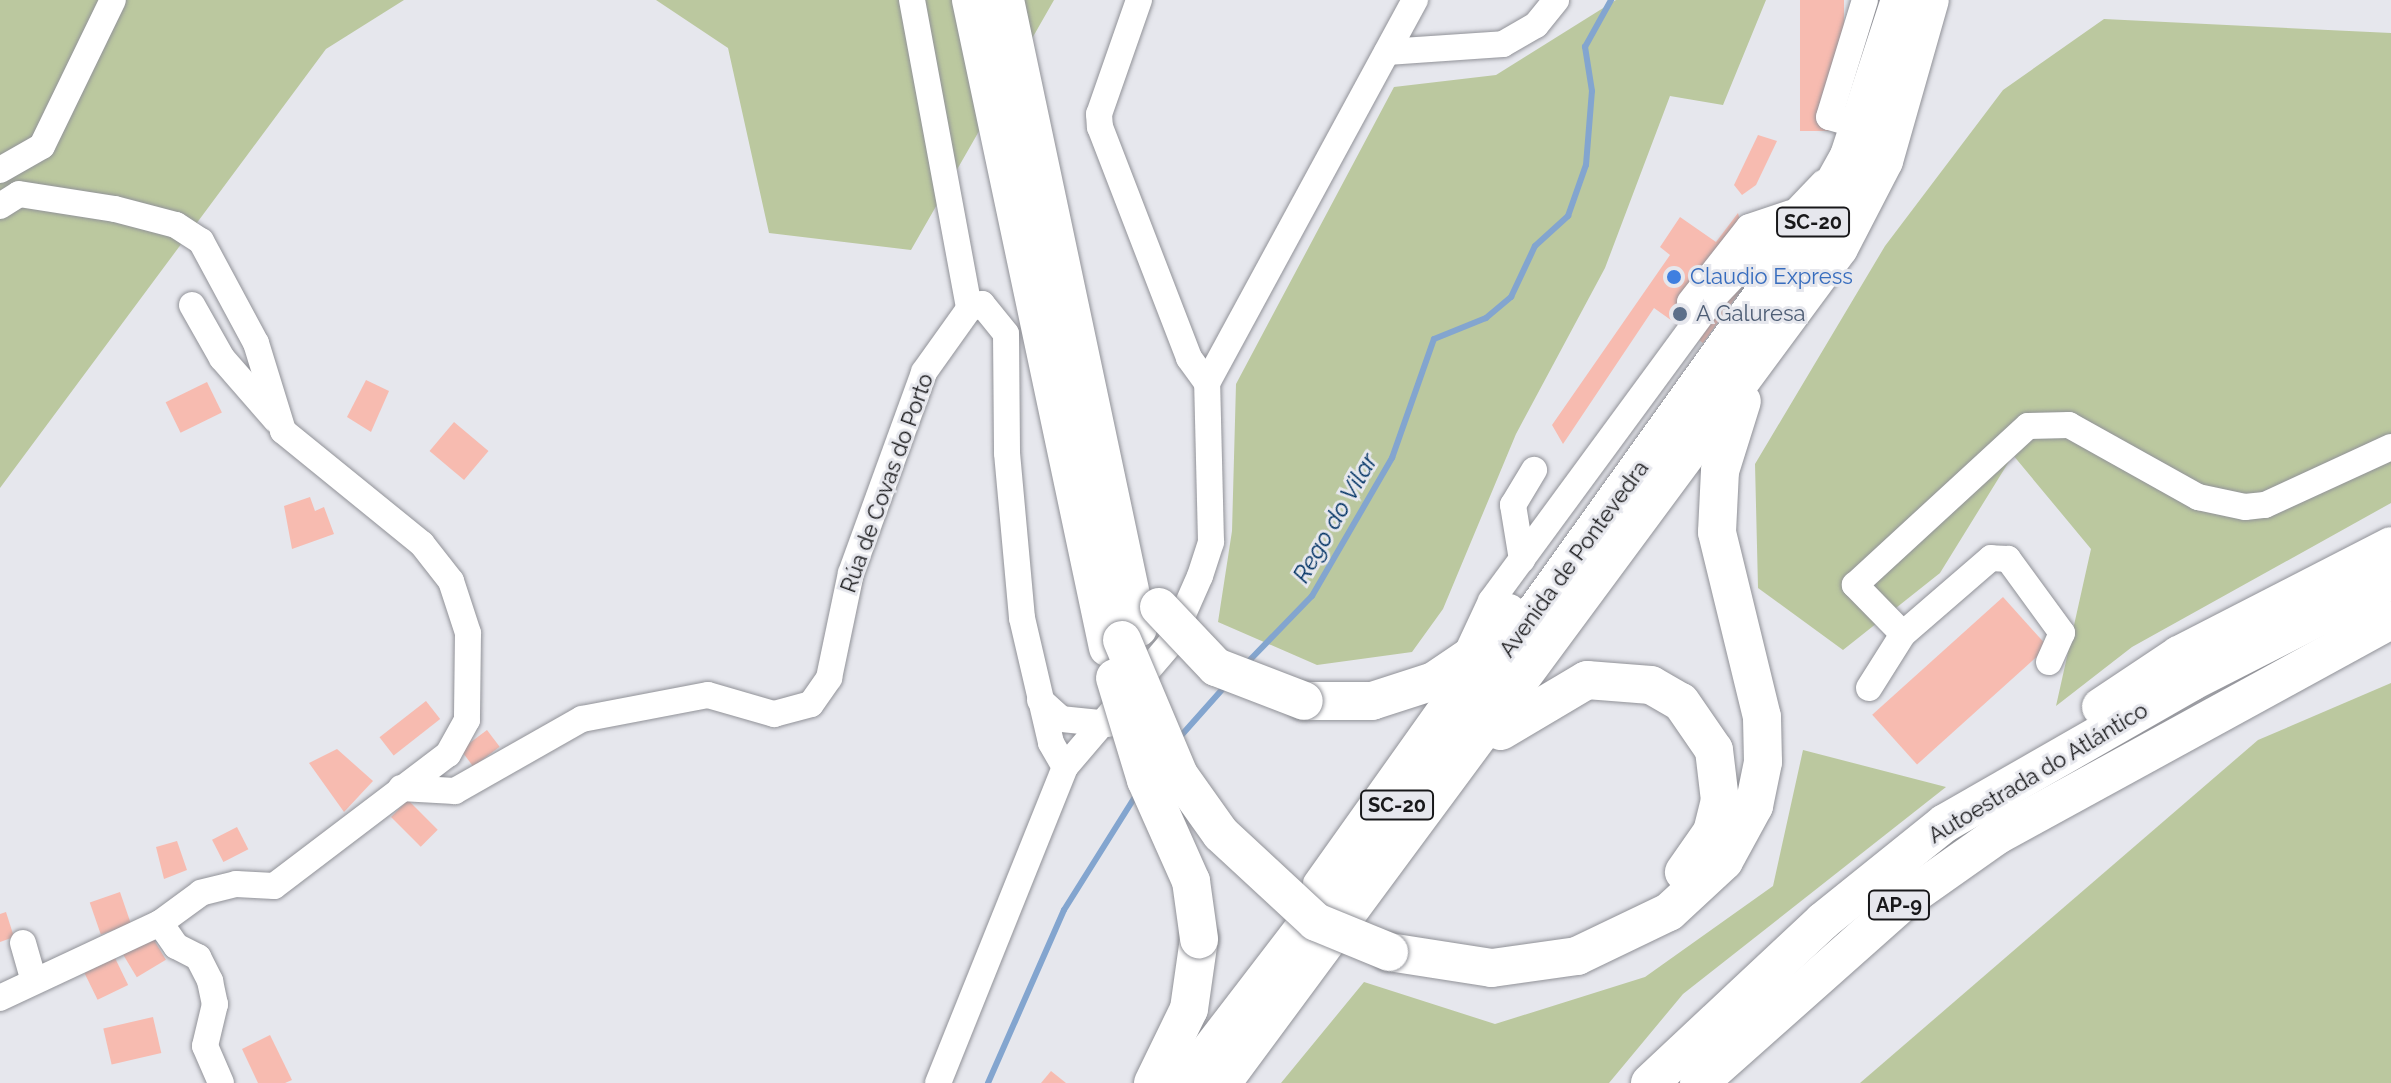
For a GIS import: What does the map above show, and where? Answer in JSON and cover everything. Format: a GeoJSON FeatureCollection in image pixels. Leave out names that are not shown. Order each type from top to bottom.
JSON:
{"type":"FeatureCollection","features":[{"type":"Feature","properties":{"kind":"highway"},"geometry":{"type":"LineString","coordinates":[[971,0],[1132,631],[1192,759],[1245,834],[1328,905],[1393,942],[1492,968],[1577,956],[1669,912],[1724,861],[1742,833],[1763,762],[1762,717],[1721,557],[1717,496],[1749,372]]}},
{"type":"Feature","properties":{"kind":"highway"},"geometry":{"type":"LineString","coordinates":[[1005,0],[1025,93],[1094,490],[1132,631],[1127,728],[1191,881],[1199,939],[1189,1009],[1153,1083]]}},
{"type":"Feature","properties":{"kind":"highway"},"geometry":{"type":"LineString","coordinates":[[1025,93],[1028,0]]}},
{"type":"Feature","properties":{"kind":"highway","name":"Avenida de Pontevedra"},"geometry":{"type":"LineString","coordinates":[[1185,1083],[1751,317],[1855,141],[1900,0]]}},
{"type":"Feature","properties":{"kind":"highway","name":"Avenida de Pontevedra"},"geometry":{"type":"LineString","coordinates":[[1222,1083],[1470,755],[1839,248],[1884,161],[1930,0]]}},
{"type":"Feature","properties":{"kind":"highway"},"geometry":{"type":"LineString","coordinates":[[1132,631],[1304,701],[1393,696],[1471,656],[1575,529],[1601,522]]}},
{"type":"Feature","properties":{"kind":"highway"},"geometry":{"type":"LineString","coordinates":[[1945,823],[2023,759],[2179,655],[2391,546]]}},
{"type":"Feature","properties":{"kind":"highway","name":"Autoestrada do Atlántico"},"geometry":{"type":"LineString","coordinates":[[1650,1083],[1823,921],[1945,823],[2191,682],[2391,580]]}},
{"type":"Feature","properties":{"kind":"highway","name":"Autoestrada do Atlántico"},"geometry":{"type":"LineString","coordinates":[[1699,1083],[1915,893],[1996,836],[2248,694],[2391,620]]}},
{"type":"Feature","properties":{"kind":"highway"},"geometry":{"type":"LineString","coordinates":[[2248,694],[2391,648]]}},
{"type":"Feature","properties":{"kind":"highway"},"geometry":{"type":"LineString","coordinates":[[1393,942],[1531,945],[1618,919],[1689,869],[1712,832],[1720,800],[1714,750],[1681,702],[1651,685],[1587,680],[1536,705],[1470,755]]}},
{"type":"Feature","properties":{"kind":"street"},"geometry":{"type":"LineString","coordinates":[[113,0],[42,146],[10,200],[115,209],[176,225],[201,241],[256,343],[279,422]]}},
{"type":"Feature","properties":{"kind":"street"},"geometry":{"type":"LineString","coordinates":[[912,0],[969,309],[982,304],[1006,334],[1016,565],[1040,700],[1065,767]]}},
{"type":"Feature","properties":{"kind":"street"},"geometry":{"type":"LineString","coordinates":[[1139,0],[1100,127],[1189,358],[1207,383]]}},
{"type":"Feature","properties":{"kind":"street"},"geometry":{"type":"LineString","coordinates":[[947,1079],[1065,767],[1109,724],[1170,644],[1207,555],[1207,383],[1415,0]]}},
{"type":"Feature","properties":{"kind":"street"},"geometry":{"type":"LineString","coordinates":[[1387,52],[1503,44],[1536,25],[1554,0]]}},
{"type":"Feature","properties":{"kind":"street"},"geometry":{"type":"LineString","coordinates":[[1170,1083],[1471,656],[1491,601],[1714,297],[1795,212],[1855,141],[1829,117],[1865,0]]}},
{"type":"Feature","properties":{"kind":"street"},"geometry":{"type":"LineString","coordinates":[[0,170],[42,146]]}},
{"type":"Feature","properties":{"kind":"street"},"geometry":{"type":"LineString","coordinates":[[0,998],[33,979],[160,923],[219,886],[274,886],[448,754],[467,720],[461,606],[422,544],[358,487],[298,450],[279,422],[222,358],[192,305]]}},
{"type":"Feature","properties":{"kind":"street","name":"Rúa de Covas do Porto"},"geometry":{"type":"LineString","coordinates":[[401,788],[455,791],[582,719],[708,695],[774,714],[811,704],[829,678],[851,573],[924,372],[969,309]]}},
{"type":"Feature","properties":{"kind":"street"},"geometry":{"type":"LineString","coordinates":[[1903,634],[1855,585],[2028,426],[2069,425],[2198,497],[2245,507],[2265,505],[2391,447]]}},
{"type":"Feature","properties":{"kind":"street"},"geometry":{"type":"LineString","coordinates":[[1522,560],[1513,505],[1534,470]]}},
{"type":"Feature","properties":{"kind":"street"},"geometry":{"type":"LineString","coordinates":[[1869,688],[1903,634],[1999,557],[2013,564],[2062,633],[2049,662]]}},
{"type":"Feature","properties":{"kind":"street"},"geometry":{"type":"LineString","coordinates":[[1040,700],[1061,719],[1109,724]]}},
{"type":"Feature","properties":{"kind":"street"},"geometry":{"type":"LineString","coordinates":[[160,923],[176,946],[198,957],[210,981],[215,1004],[205,1046],[221,1083]]}},
{"type":"Feature","properties":{"kind":"street"},"geometry":{"type":"LineString","coordinates":[[23,943],[33,979]]}},
{"type":"Feature","properties":{"kind":"green space"},"geometry":{"type":"Polygon","coordinates":[[[0,0],[404,0],[326,49],[0,488],[0,0]]]}},
{"type":"Feature","properties":{"kind":"green space"},"geometry":{"type":"Polygon","coordinates":[[[656,0],[1054,0],[911,250],[769,233],[728,48],[656,0]]]}},
{"type":"Feature","properties":{"kind":"green space"},"geometry":{"type":"Polygon","coordinates":[[[1616,0],[1766,0],[1723,105],[1670,96],[1605,268],[1516,434],[1443,609],[1412,652],[1317,665],[1218,622],[1232,531],[1236,384],[1394,87],[1496,75],[1616,0]]]}},
{"type":"Feature","properties":{"kind":"green space"},"geometry":{"type":"Polygon","coordinates":[[[2104,19],[2391,33],[2391,503],[2132,647],[2056,706],[2091,549],[2013,455],[1940,573],[1843,650],[1758,588],[1755,464],[1885,246],[2003,90],[2104,19]]]}},
{"type":"Feature","properties":{"kind":"green space"},"geometry":{"type":"Polygon","coordinates":[[[2391,683],[2391,1083],[1860,1083],[2258,740],[2391,683]]]}},
{"type":"Feature","properties":{"kind":"green space"},"geometry":{"type":"Polygon","coordinates":[[[1803,750],[1946,787],[1683,994],[1609,1083],[1281,1083],[1364,982],[1495,1024],[1645,977],[1773,886],[1803,750]]]}},
{"type":"Feature","properties":{"kind":"building"},"geometry":{"type":"Polygon","coordinates":[[[1800,0],[1844,0],[1844,131],[1800,131],[1800,0]]]}},
{"type":"Feature","properties":{"kind":"building"},"geometry":{"type":"Polygon","coordinates":[[[1758,135],[1777,141],[1756,185],[1742,195],[1734,185],[1758,135]]]}},
{"type":"Feature","properties":{"kind":"building"},"geometry":{"type":"Polygon","coordinates":[[[1738,213],[1754,272],[1703,343],[1654,308],[1563,444],[1552,425],[1670,255],[1660,247],[1680,217],[1716,242],[1738,213]]]}},
{"type":"Feature","properties":{"kind":"building"},"geometry":{"type":"Polygon","coordinates":[[[366,380],[389,391],[371,432],[347,417],[366,380]]]}},
{"type":"Feature","properties":{"kind":"building"},"geometry":{"type":"Polygon","coordinates":[[[207,382],[222,413],[181,433],[166,402],[207,382]]]}},
{"type":"Feature","properties":{"kind":"building"},"geometry":{"type":"Polygon","coordinates":[[[454,422],[488,451],[464,480],[430,451],[454,422]]]}},
{"type":"Feature","properties":{"kind":"building"},"geometry":{"type":"Polygon","coordinates":[[[310,497],[315,511],[324,507],[334,534],[292,549],[284,506],[310,497]]]}},
{"type":"Feature","properties":{"kind":"building"},"geometry":{"type":"Polygon","coordinates":[[[2003,597],[2048,647],[1917,765],[1872,715],[2003,597]]]}},
{"type":"Feature","properties":{"kind":"building"},"geometry":{"type":"Polygon","coordinates":[[[426,701],[440,719],[394,755],[380,737],[426,701]]]}},
{"type":"Feature","properties":{"kind":"building"},"geometry":{"type":"Polygon","coordinates":[[[487,730],[500,747],[473,767],[461,750],[487,730]]]}},
{"type":"Feature","properties":{"kind":"building"},"geometry":{"type":"Polygon","coordinates":[[[337,749],[373,781],[344,812],[309,763],[337,749]]]}},
{"type":"Feature","properties":{"kind":"building"},"geometry":{"type":"Polygon","coordinates":[[[408,800],[438,830],[421,847],[391,817],[408,800]]]}},
{"type":"Feature","properties":{"kind":"building"},"geometry":{"type":"Polygon","coordinates":[[[237,827],[248,849],[223,862],[212,840],[237,827]]]}},
{"type":"Feature","properties":{"kind":"building"},"geometry":{"type":"Polygon","coordinates":[[[177,841],[187,870],[164,879],[156,847],[177,841]]]}},
{"type":"Feature","properties":{"kind":"building"},"geometry":{"type":"Polygon","coordinates":[[[120,892],[131,924],[101,935],[90,902],[120,892]]]}},
{"type":"Feature","properties":{"kind":"building"},"geometry":{"type":"Polygon","coordinates":[[[6,912],[14,937],[0,942],[0,914],[6,912]]]}},
{"type":"Feature","properties":{"kind":"building"},"geometry":{"type":"Polygon","coordinates":[[[151,935],[166,960],[137,977],[122,953],[151,935]]]}},
{"type":"Feature","properties":{"kind":"building"},"geometry":{"type":"Polygon","coordinates":[[[115,958],[128,985],[98,1000],[84,973],[115,958]]]}},
{"type":"Feature","properties":{"kind":"building"},"geometry":{"type":"Polygon","coordinates":[[[153,1017],[161,1053],[112,1065],[103,1028],[153,1017]]]}},
{"type":"Feature","properties":{"kind":"building"},"geometry":{"type":"Polygon","coordinates":[[[270,1035],[292,1080],[285,1083],[258,1083],[242,1049],[270,1035]]]}},
{"type":"Feature","properties":{"kind":"building"},"geometry":{"type":"Polygon","coordinates":[[[1051,1071],[1066,1083],[1041,1083],[1051,1071]]]}},
{"type":"Feature","properties":{"kind":"waterway","name":"Rego do Vilar"},"geometry":{"type":"LineString","coordinates":[[1246,664],[1312,596],[1392,458],[1434,339],[1486,318],[1511,297],[1535,246],[1568,216],[1586,165],[1592,91],[1585,47],[1611,0]]}},
{"type":"Feature","properties":{"kind":"waterway","name":"Rego do Vilar"},"geometry":{"type":"LineString","coordinates":[[1179,738],[1227,684]]}},
{"type":"Feature","properties":{"kind":"waterway","name":"Rego do Vilar"},"geometry":{"type":"LineString","coordinates":[[988,1083],[1064,910],[1138,792]]}},
{"type":"Feature","properties":{"kind":"place","name":"Claudio Express"},"geometry":{"type":"Point","coordinates":[1674,277]}},
{"type":"Feature","properties":{"kind":"place","name":"A Galuresa"},"geometry":{"type":"Point","coordinates":[1680,314]}}]}
